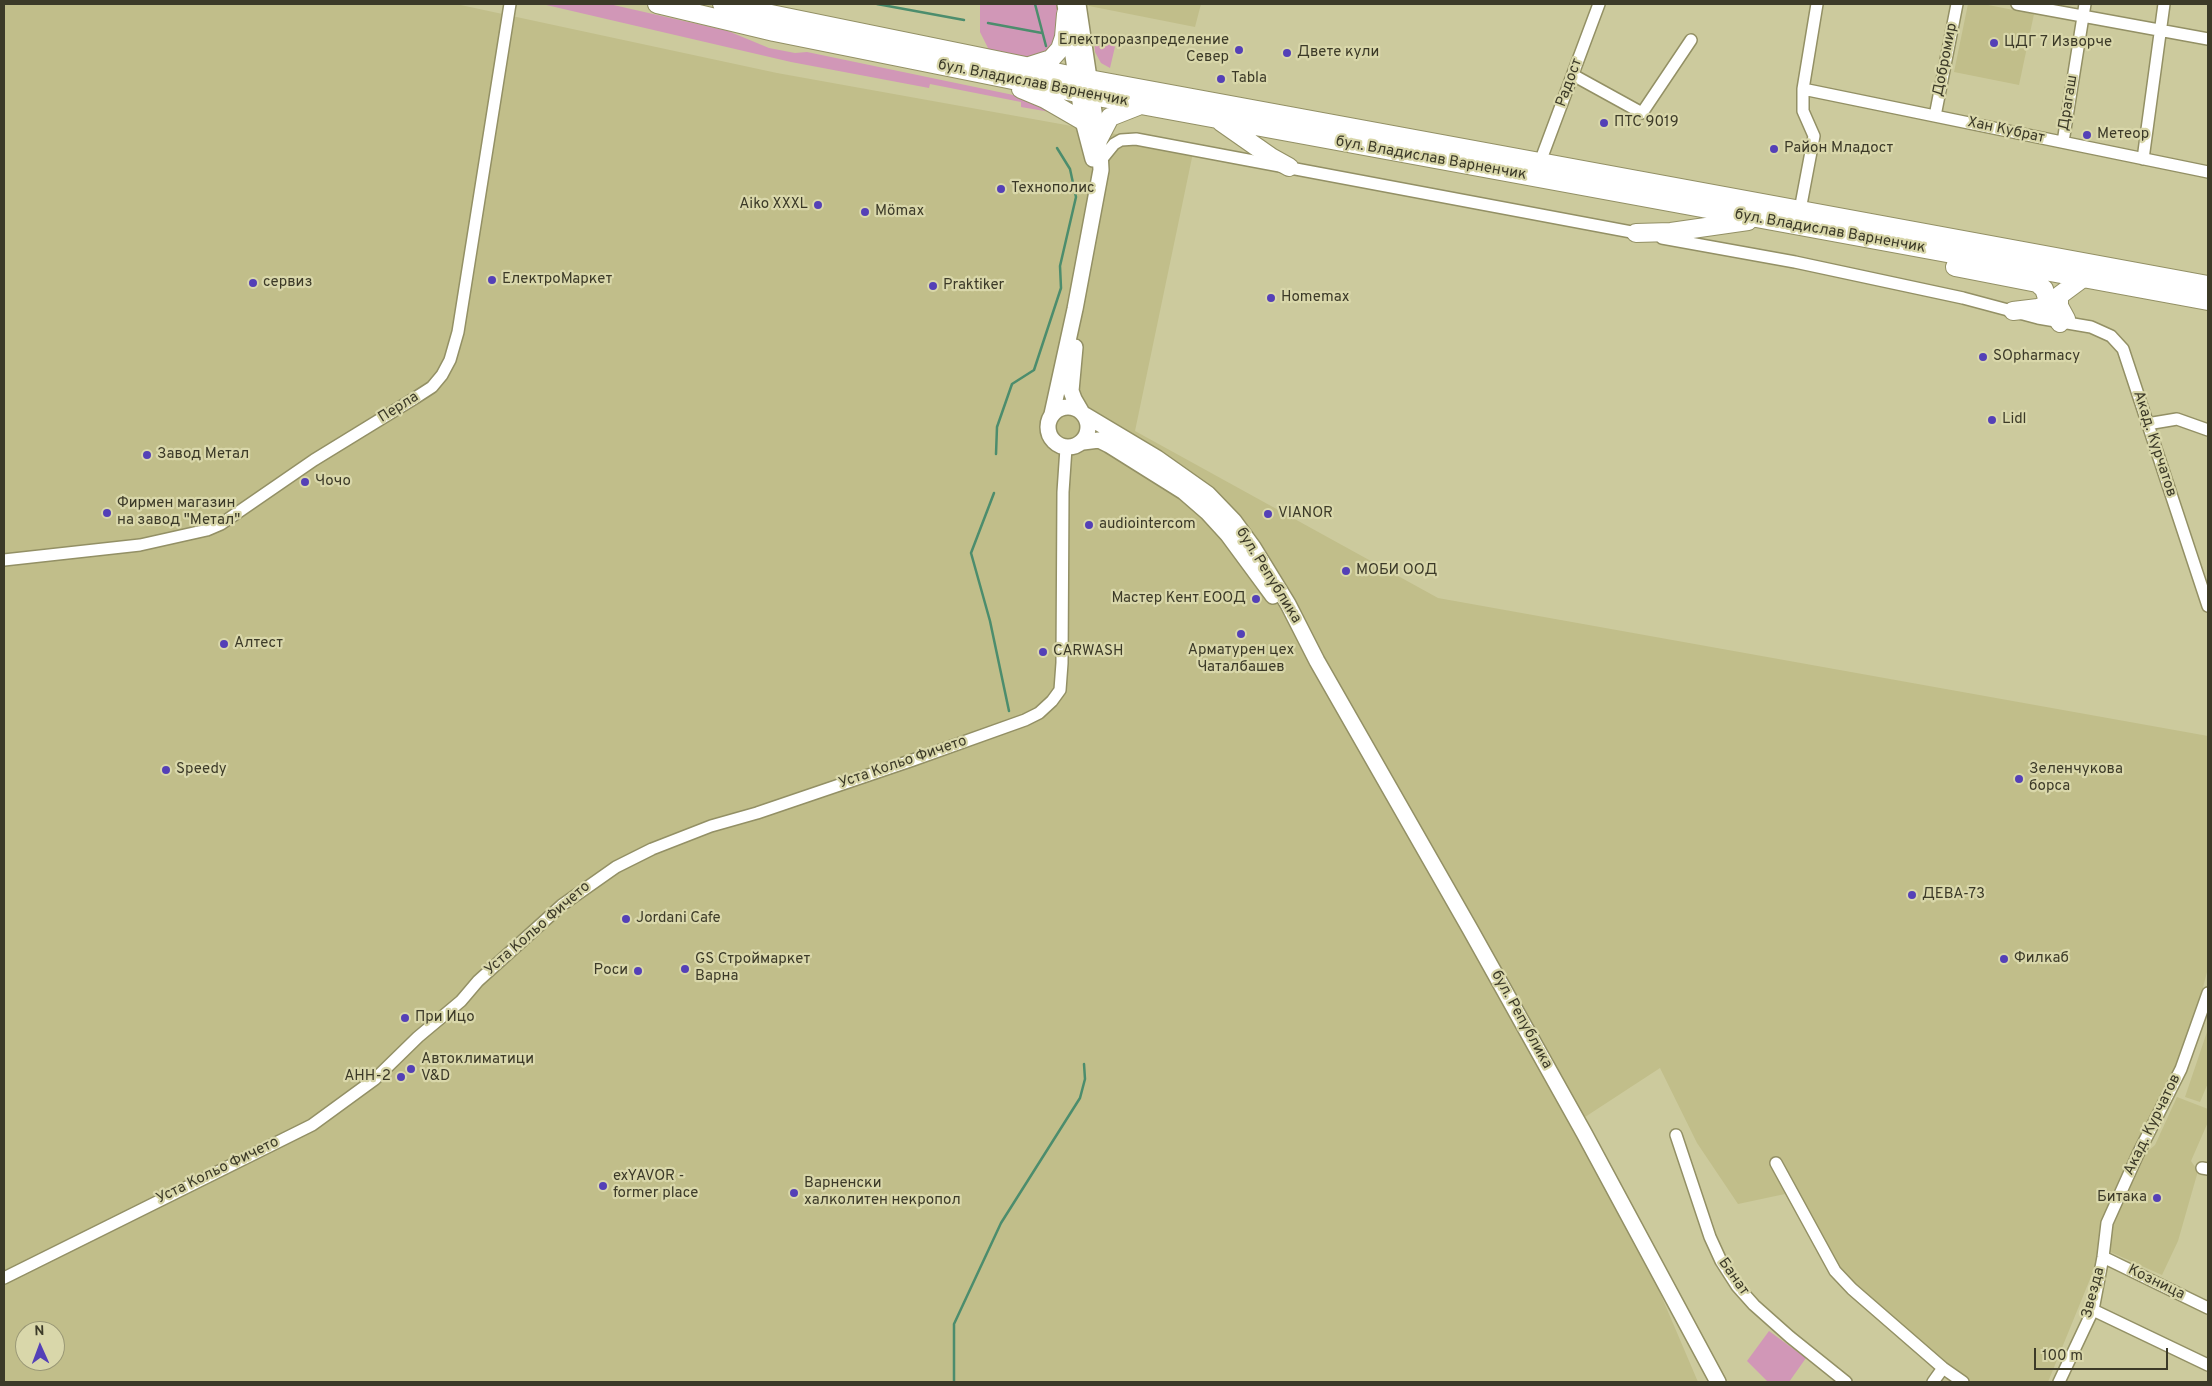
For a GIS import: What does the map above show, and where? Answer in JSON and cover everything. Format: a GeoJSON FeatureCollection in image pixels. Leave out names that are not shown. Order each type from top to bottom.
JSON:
{"type":"FeatureCollection","features":[{"type":"Feature","properties":{"kind":"main road","name":"бул. Владислав Варненчик"},"geometry":{"type":"LineString","coordinates":[[657,4],[774,32],[984,74],[1084,86],[1540,162],[2208,285]]}},
{"type":"Feature","properties":{"kind":"main road","name":"бул. Владислав Варненчик"},"geometry":{"type":"LineString","coordinates":[[722,4],[833,28],[1029,66],[1140,105],[2208,301]]}},
{"type":"Feature","properties":{"kind":"main road"},"geometry":{"type":"LineString","coordinates":[[1029,66],[1050,59],[1060,49],[1070,7]]}},
{"type":"Feature","properties":{"kind":"main road"},"geometry":{"type":"LineString","coordinates":[[984,74],[1045,99],[1083,120]]}},
{"type":"Feature","properties":{"kind":"main road"},"geometry":{"type":"LineString","coordinates":[[1098,140],[1110,117],[1140,105]]}},
{"type":"Feature","properties":{"kind":"main road"},"geometry":{"type":"LineString","coordinates":[[1216,119],[1271,157],[1289,167]]}},
{"type":"Feature","properties":{"kind":"main road"},"geometry":{"type":"LineString","coordinates":[[1636,233],[1671,232],[1761,219]]}},
{"type":"Feature","properties":{"kind":"main road"},"geometry":{"type":"LineString","coordinates":[[1901,245],[1921,260],[2037,283],[2058,302],[2065,323]]}},
{"type":"Feature","properties":{"kind":"main road"},"geometry":{"type":"LineString","coordinates":[[2013,311],[2033,309],[2055,299],[2083,278]]}},
{"type":"Feature","properties":{"kind":"street","name":"Перла"},"geometry":{"type":"LineString","coordinates":[[4,560],[140,545],[207,530],[221,524],[314,460],[432,387],[442,376],[450,360],[458,332],[510,4]]}},
{"type":"Feature","properties":{"kind":"street","name":"Радост"},"geometry":{"type":"LineString","coordinates":[[1540,162],[1599,4]]}},
{"type":"Feature","properties":{"kind":"street"},"geometry":{"type":"LineString","coordinates":[[1800,210],[1814,136],[1803,112],[1803,89],[1817,4]]}},
{"type":"Feature","properties":{"kind":"street","name":"Добромир"},"geometry":{"type":"LineString","coordinates":[[1935,116],[1957,4]]}},
{"type":"Feature","properties":{"kind":"street"},"geometry":{"type":"LineString","coordinates":[[2017,4],[2208,39]]}},
{"type":"Feature","properties":{"kind":"street","name":"Драгаш"},"geometry":{"type":"LineString","coordinates":[[2063,142],[2085,4]]}},
{"type":"Feature","properties":{"kind":"street"},"geometry":{"type":"LineString","coordinates":[[2143,159],[2164,4]]}},
{"type":"Feature","properties":{"kind":"street"},"geometry":{"type":"LineString","coordinates":[[1066,448],[1055,443],[1048,432],[1048,426],[1075,309],[1101,160],[1098,140],[1084,86],[1070,7]]}},
{"type":"Feature","properties":{"kind":"street"},"geometry":{"type":"LineString","coordinates":[[1573,75],[1642,113],[1691,40]]}},
{"type":"Feature","properties":{"kind":"street"},"geometry":{"type":"LineString","coordinates":[[1084,86],[1083,120],[1098,183]]}},
{"type":"Feature","properties":{"kind":"street","name":"Хан Кубрат"},"geometry":{"type":"LineString","coordinates":[[1803,89],[2208,172]]}},
{"type":"Feature","properties":{"kind":"street","name":"Акад. Курчатов"},"geometry":{"type":"LineString","coordinates":[[1101,160],[1114,144],[1121,140],[1136,139],[1795,262],[1964,298],[2065,323],[2091,327],[2110,336],[2123,349],[2208,606]]}},
{"type":"Feature","properties":{"kind":"street"},"geometry":{"type":"LineString","coordinates":[[1075,309],[1071,391],[1074,400],[1088,420],[1088,432],[1083,442]]}},
{"type":"Feature","properties":{"kind":"street"},"geometry":{"type":"LineString","coordinates":[[1052,414],[1066,407],[1083,413]]}},
{"type":"Feature","properties":{"kind":"street","name":"бул. Република"},"geometry":{"type":"LineString","coordinates":[[1083,413],[1177,471],[1208,494],[1234,521],[1270,575],[1550,1072],[1718,1382]]}},
{"type":"Feature","properties":{"kind":"street"},"geometry":{"type":"LineString","coordinates":[[2147,424],[2177,419],[2208,430]]}},
{"type":"Feature","properties":{"kind":"street","name":"бул. Република"},"geometry":{"type":"LineString","coordinates":[[1066,448],[1083,442],[1098,440],[1109,444],[1184,492],[1207,512],[1228,535],[1317,661]]}},
{"type":"Feature","properties":{"kind":"street","name":"Уста Кольо Фичето"},"geometry":{"type":"LineString","coordinates":[[4,1278],[312,1125],[375,1079],[418,1037],[461,1001],[478,981],[562,905],[616,867],[664,844],[711,826],[757,813],[913,760],[1025,720],[1039,713],[1052,701],[1060,690],[1062,663],[1063,492],[1066,448]]}},
{"type":"Feature","properties":{"kind":"street","name":"Акад. Курчатов"},"geometry":{"type":"LineString","coordinates":[[2104,1257],[2107,1223],[2138,1154],[2181,1069],[2208,993]]}},
{"type":"Feature","properties":{"kind":"street","name":"Банат"},"geometry":{"type":"LineString","coordinates":[[1676,1135],[1720,1262],[1737,1286],[1783,1330],[1846,1382]]}},
{"type":"Feature","properties":{"kind":"street"},"geometry":{"type":"LineString","coordinates":[[1776,1163],[1835,1271],[1852,1289],[1943,1368],[1963,1382]]}},
{"type":"Feature","properties":{"kind":"street","name":"Козница"},"geometry":{"type":"LineString","coordinates":[[2104,1257],[2208,1308]]}},
{"type":"Feature","properties":{"kind":"street","name":"Звезда"},"geometry":{"type":"LineString","coordinates":[[2059,1382],[2093,1310],[2104,1257]]}},
{"type":"Feature","properties":{"kind":"street"},"geometry":{"type":"LineString","coordinates":[[2093,1310],[2208,1365]]}},
{"type":"Feature","properties":{"kind":"street"},"geometry":{"type":"LineString","coordinates":[[1933,1382],[1943,1368]]}},
{"type":"Feature","properties":{"kind":"shaded area"},"geometry":{"type":"Polygon","coordinates":[[[4,4],[456,4],[777,73],[1194,148],[1135,431],[1438,598],[2208,736],[2208,968],[2193,1027],[2048,1382],[1955,1382],[1838,1283],[1785,1194],[1738,1204],[1697,1143],[1660,1068],[1585,1117],[1698,1382],[4,1382],[4,4]]]}},
{"type":"Feature","properties":{"kind":"shaded area"},"geometry":{"type":"Polygon","coordinates":[[[542,4],[609,4],[728,31],[769,48],[795,53],[807,52],[1023,97],[1056,113],[1021,107],[1021,102],[930,84],[929,88],[791,62],[542,4]]]}},
{"type":"Feature","properties":{"kind":"shaded area"},"geometry":{"type":"Polygon","coordinates":[[[980,4],[1078,4],[1064,37],[1029,66],[989,50],[980,32],[980,4]]]}},
{"type":"Feature","properties":{"kind":"shaded area"},"geometry":{"type":"Polygon","coordinates":[[[1088,4],[1201,4],[1195,27],[1089,6],[1088,4]]]}},
{"type":"Feature","properties":{"kind":"shaded area","name":"ЦДГ 7 Изворче"},"geometry":{"type":"Polygon","coordinates":[[[1968,4],[1983,4],[2034,14],[2019,85],[1954,72],[1968,4]]]}},
{"type":"Feature","properties":{"kind":"shaded area"},"geometry":{"type":"Polygon","coordinates":[[[1100,34],[1117,38],[1110,68],[1101,63],[1095,52],[1094,37],[1100,34]]]}},
{"type":"Feature","properties":{"kind":"shaded area"},"geometry":{"type":"Polygon","coordinates":[[[2208,1029],[2208,1083],[2200,1102],[2185,1097],[2208,1029]]]}},
{"type":"Feature","properties":{"kind":"shaded area","name":"Битака"},"geometry":{"type":"Polygon","coordinates":[[[2177,1097],[2208,1109],[2208,1122],[2191,1161],[2198,1171],[2178,1241],[2162,1275],[2106,1250],[2113,1224],[2142,1156],[2155,1145],[2177,1097]]]}},
{"type":"Feature","properties":{"kind":"shaded area"},"geometry":{"type":"Polygon","coordinates":[[[1769,1331],[1806,1358],[1789,1382],[1768,1382],[1747,1361],[1769,1331]]]}},
{"type":"Feature","properties":{"kind":"waterway"},"geometry":{"type":"LineString","coordinates":[[877,4],[964,20]]}},
{"type":"Feature","properties":{"kind":"waterway"},"geometry":{"type":"LineString","coordinates":[[1035,4],[1046,46]]}},
{"type":"Feature","properties":{"kind":"waterway"},"geometry":{"type":"LineString","coordinates":[[988,23],[1042,33]]}},
{"type":"Feature","properties":{"kind":"waterway"},"geometry":{"type":"LineString","coordinates":[[996,454],[997,427],[1012,384],[1034,370],[1061,288],[1060,266],[1076,197],[1070,169],[1057,148]]}},
{"type":"Feature","properties":{"kind":"waterway"},"geometry":{"type":"LineString","coordinates":[[994,493],[971,553],[990,621],[1009,711]]}},
{"type":"Feature","properties":{"kind":"waterway"},"geometry":{"type":"LineString","coordinates":[[954,1382],[954,1324],[1001,1223],[1080,1098],[1085,1079],[1084,1064]]}},
{"type":"Feature","properties":{"kind":"place","name":"ЦДГ 7 Изворче"},"geometry":{"type":"Point","coordinates":[1994,43]}},
{"type":"Feature","properties":{"kind":"place","name":"Електроразпределение Север"},"geometry":{"type":"Point","coordinates":[1239,50]}},
{"type":"Feature","properties":{"kind":"place","name":"Двете кули"},"geometry":{"type":"Point","coordinates":[1287,53]}},
{"type":"Feature","properties":{"kind":"place","name":"Tabla"},"geometry":{"type":"Point","coordinates":[1221,79]}},
{"type":"Feature","properties":{"kind":"place","name":"ПТС 9019"},"geometry":{"type":"Point","coordinates":[1604,123]}},
{"type":"Feature","properties":{"kind":"place","name":"Метеор"},"geometry":{"type":"Point","coordinates":[2087,135]}},
{"type":"Feature","properties":{"kind":"place","name":"Район Младост"},"geometry":{"type":"Point","coordinates":[1774,149]}},
{"type":"Feature","properties":{"kind":"place","name":"Технополис"},"geometry":{"type":"Point","coordinates":[1001,189]}},
{"type":"Feature","properties":{"kind":"place","name":"Aiko XXXL"},"geometry":{"type":"Point","coordinates":[818,205]}},
{"type":"Feature","properties":{"kind":"place","name":"Mömax"},"geometry":{"type":"Point","coordinates":[865,212]}},
{"type":"Feature","properties":{"kind":"place","name":"ЕлектроМаркет"},"geometry":{"type":"Point","coordinates":[492,280]}},
{"type":"Feature","properties":{"kind":"place","name":"сервиз"},"geometry":{"type":"Point","coordinates":[253,283]}},
{"type":"Feature","properties":{"kind":"place","name":"Praktiker"},"geometry":{"type":"Point","coordinates":[933,286]}},
{"type":"Feature","properties":{"kind":"place","name":"Homemax"},"geometry":{"type":"Point","coordinates":[1271,298]}},
{"type":"Feature","properties":{"kind":"place","name":"SOpharmacy"},"geometry":{"type":"Point","coordinates":[1983,357]}},
{"type":"Feature","properties":{"kind":"place","name":"Lidl"},"geometry":{"type":"Point","coordinates":[1992,420]}},
{"type":"Feature","properties":{"kind":"place","name":"Завод Метал"},"geometry":{"type":"Point","coordinates":[147,455]}},
{"type":"Feature","properties":{"kind":"place","name":"Чочо"},"geometry":{"type":"Point","coordinates":[305,482]}},
{"type":"Feature","properties":{"kind":"place","name":"Фирмен магазин на завод \"Метал\""},"geometry":{"type":"Point","coordinates":[107,513]}},
{"type":"Feature","properties":{"kind":"place","name":"VIANOR"},"geometry":{"type":"Point","coordinates":[1268,514]}},
{"type":"Feature","properties":{"kind":"place","name":"audiointercom"},"geometry":{"type":"Point","coordinates":[1089,525]}},
{"type":"Feature","properties":{"kind":"place","name":"МОБИ ООД"},"geometry":{"type":"Point","coordinates":[1346,571]}},
{"type":"Feature","properties":{"kind":"place","name":"Мастер Кент ЕООД"},"geometry":{"type":"Point","coordinates":[1256,599]}},
{"type":"Feature","properties":{"kind":"place","name":"Арматурен цех Чаталбашев"},"geometry":{"type":"Point","coordinates":[1241,634]}},
{"type":"Feature","properties":{"kind":"place","name":"Алтест"},"geometry":{"type":"Point","coordinates":[224,644]}},
{"type":"Feature","properties":{"kind":"place","name":"CARWASH"},"geometry":{"type":"Point","coordinates":[1043,652]}},
{"type":"Feature","properties":{"kind":"place","name":"Speedy"},"geometry":{"type":"Point","coordinates":[166,770]}},
{"type":"Feature","properties":{"kind":"place","name":"Зеленчукова борса"},"geometry":{"type":"Point","coordinates":[2019,779]}},
{"type":"Feature","properties":{"kind":"place","name":"ДЕВА-73"},"geometry":{"type":"Point","coordinates":[1912,895]}},
{"type":"Feature","properties":{"kind":"place","name":"Jordani Cafe"},"geometry":{"type":"Point","coordinates":[626,919]}},
{"type":"Feature","properties":{"kind":"place","name":"Филкаб"},"geometry":{"type":"Point","coordinates":[2004,959]}},
{"type":"Feature","properties":{"kind":"place","name":"GS Строймаркет Варна"},"geometry":{"type":"Point","coordinates":[685,969]}},
{"type":"Feature","properties":{"kind":"place","name":"Роси"},"geometry":{"type":"Point","coordinates":[638,971]}},
{"type":"Feature","properties":{"kind":"place","name":"При Ицо"},"geometry":{"type":"Point","coordinates":[405,1018]}},
{"type":"Feature","properties":{"kind":"place","name":"Автоклиматици V&D"},"geometry":{"type":"Point","coordinates":[411,1069]}},
{"type":"Feature","properties":{"kind":"place","name":"АНН-2"},"geometry":{"type":"Point","coordinates":[401,1077]}},
{"type":"Feature","properties":{"kind":"place","name":"exYAVOR - former place"},"geometry":{"type":"Point","coordinates":[603,1186]}},
{"type":"Feature","properties":{"kind":"place","name":"Варненски халколитен некропол"},"geometry":{"type":"Point","coordinates":[794,1193]}},
{"type":"Feature","properties":{"kind":"place","name":"Битака"},"geometry":{"type":"Point","coordinates":[2157,1198]}}]}
